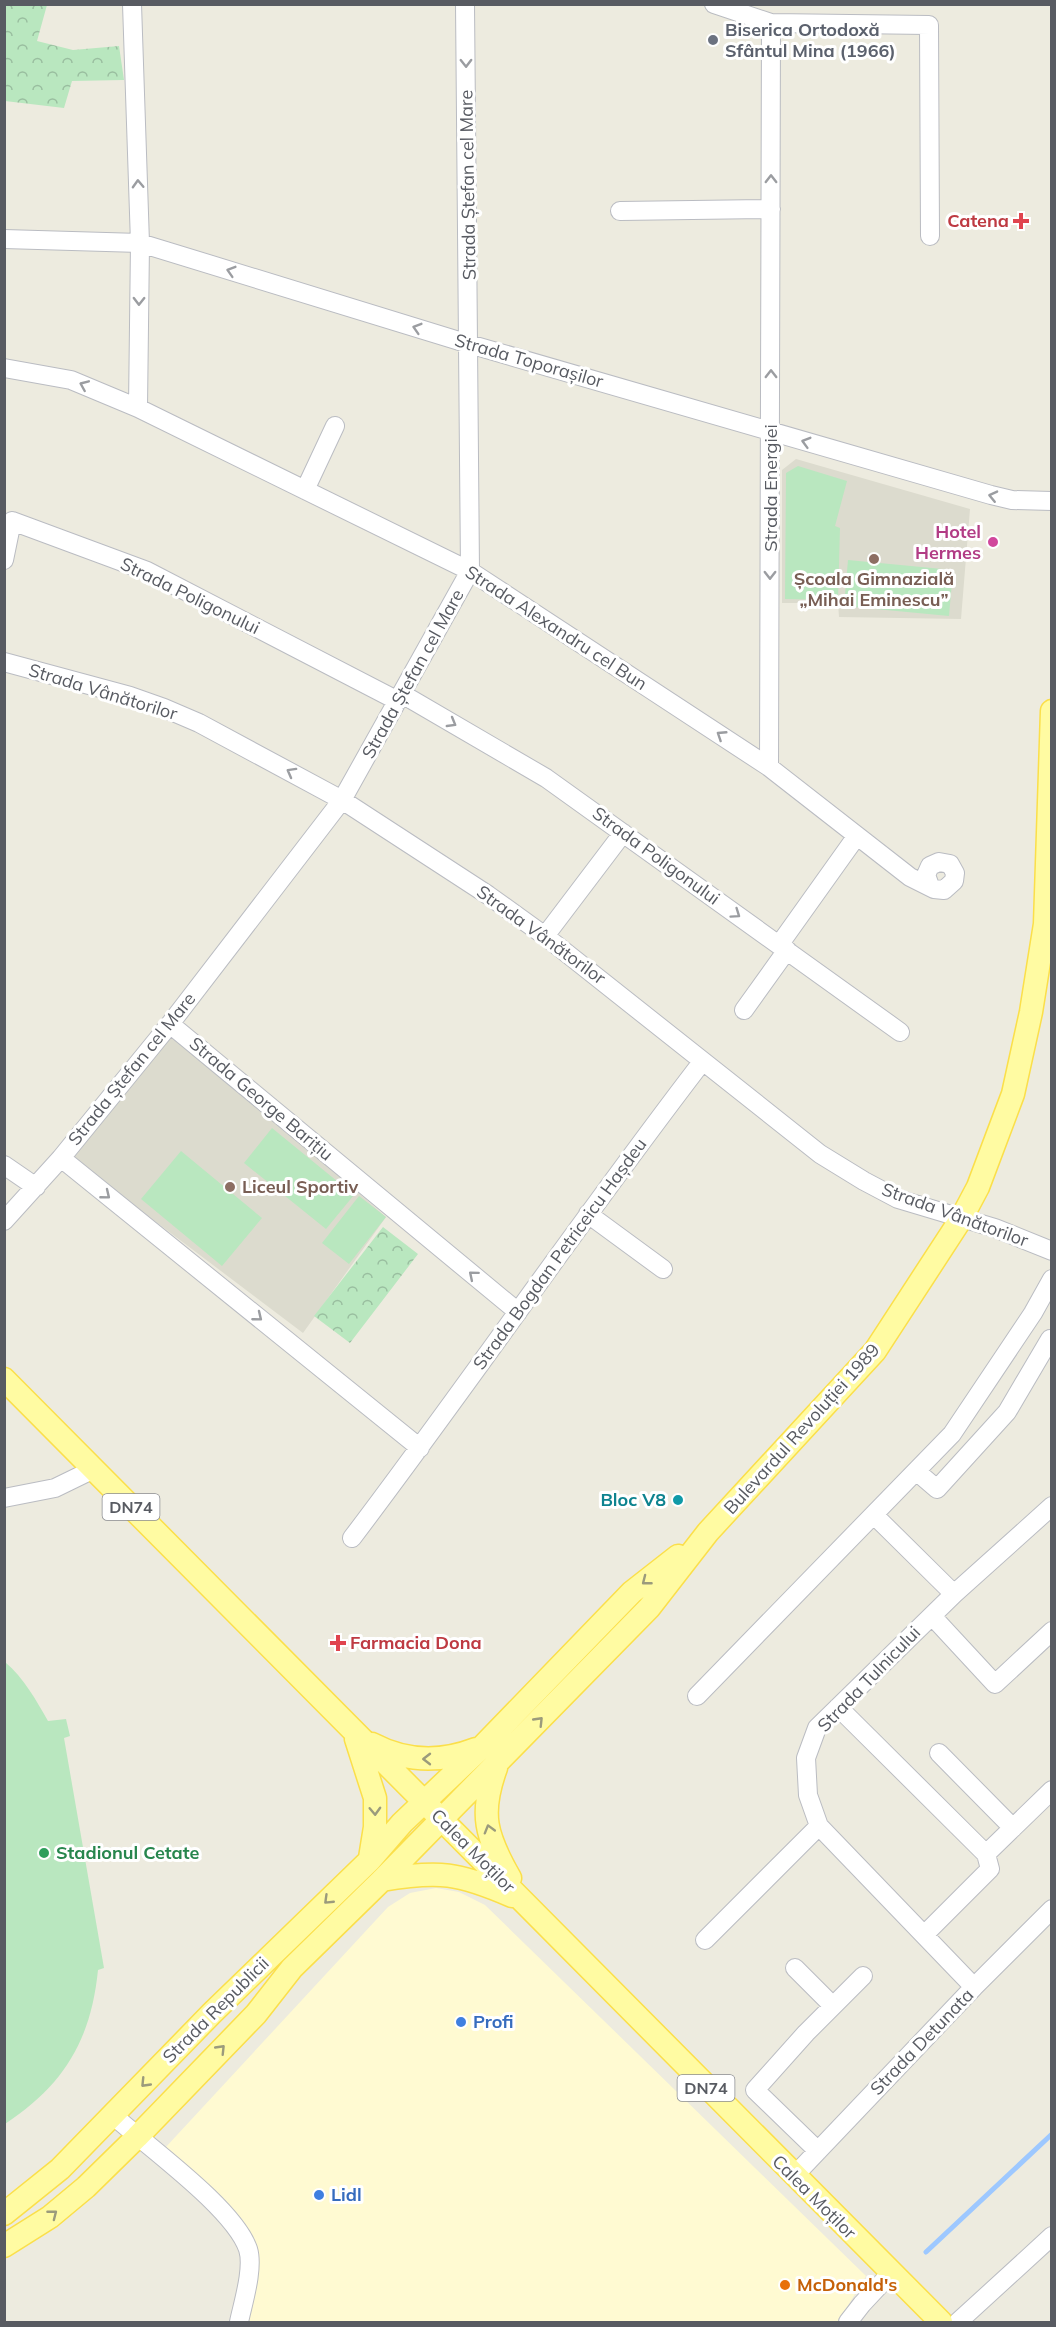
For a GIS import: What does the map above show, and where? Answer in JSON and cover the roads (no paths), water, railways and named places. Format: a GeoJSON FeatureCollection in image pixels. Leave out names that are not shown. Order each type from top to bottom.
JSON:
{"type":"FeatureCollection","features":[{"type":"Feature","properties":{"kind":"main road","name":"Bulevardul Revoluției 1989"},"geometry":{"type":"LineString","coordinates":[[442,1819],[649,1608],[708,1532],[875,1351],[962,1219],[978,1186],[1013,1094],[1039,971],[1047,881],[1052,711]]}},
{"type":"Feature","properties":{"kind":"main road","name":"Calea Moților"},"geometry":{"type":"LineString","coordinates":[[4,1379],[941,2322]]}},
{"type":"Feature","properties":{"kind":"main road","name":"Bulevardul Revoluției 1989"},"geometry":{"type":"LineString","coordinates":[[424,1802],[483,1746],[632,1592],[708,1532]]}},
{"type":"Feature","properties":{"kind":"main road"},"geometry":{"type":"LineString","coordinates":[[355,1734],[382,1749],[413,1759],[448,1758],[483,1746]]}},
{"type":"Feature","properties":{"kind":"main road"},"geometry":{"type":"LineString","coordinates":[[355,1734],[375,1798],[375,1827],[370,1860]]}},
{"type":"Feature","properties":{"kind":"main road"},"geometry":{"type":"LineString","coordinates":[[498,1762],[488,1791],[485,1815],[495,1849],[522,1900]]}},
{"type":"Feature","properties":{"kind":"main road","name":"Strada Republicii"},"geometry":{"type":"LineString","coordinates":[[4,2214],[60,2169],[212,2013],[370,1860],[424,1802]]}},
{"type":"Feature","properties":{"kind":"main road","name":"Strada Republicii"},"geometry":{"type":"LineString","coordinates":[[4,2246],[50,2217],[86,2187],[256,2014],[292,1968],[442,1819]]}},
{"type":"Feature","properties":{"kind":"main road"},"geometry":{"type":"LineString","coordinates":[[382,1880],[440,1873],[478,1882],[522,1900]]}},
{"type":"Feature","properties":{"kind":"street"},"geometry":{"type":"LineString","coordinates":[[132,4],[140,243],[138,408]]}},
{"type":"Feature","properties":{"kind":"street","name":"Strada Ștefan cel Mare"},"geometry":{"type":"LineString","coordinates":[[4,1221],[61,1158],[170,1024],[342,800],[470,570],[465,4]]}},
{"type":"Feature","properties":{"kind":"street"},"geometry":{"type":"LineString","coordinates":[[714,4],[745,10],[771,23],[929,25],[930,236]]}},
{"type":"Feature","properties":{"kind":"street","name":"Strada Energiei"},"geometry":{"type":"LineString","coordinates":[[770,767],[771,23]]}},
{"type":"Feature","properties":{"kind":"street"},"geometry":{"type":"LineString","coordinates":[[620,211],[771,209]]}},
{"type":"Feature","properties":{"kind":"street","name":"Strada Toporașilor"},"geometry":{"type":"LineString","coordinates":[[4,239],[140,243],[469,344],[990,495],[1012,500],[1052,501]]}},
{"type":"Feature","properties":{"kind":"street","name":"Strada Alexandru cel Bun"},"geometry":{"type":"LineString","coordinates":[[4,369],[71,380],[138,408],[470,570],[770,767],[909,877],[929,878]]}},
{"type":"Feature","properties":{"kind":"street"},"geometry":{"type":"LineString","coordinates":[[305,490],[335,426]]}},
{"type":"Feature","properties":{"kind":"street","name":"Strada Poligonului"},"geometry":{"type":"LineString","coordinates":[[4,560],[12,521],[147,571],[400,698],[546,778],[900,1032]]}},
{"type":"Feature","properties":{"kind":"street","name":"Strada Vânătorilor"},"geometry":{"type":"LineString","coordinates":[[4,662],[130,696],[164,708],[199,723],[342,800],[488,895],[545,936],[820,1154],[864,1181],[898,1198],[995,1228],[1052,1251]]}},
{"type":"Feature","properties":{"kind":"street"},"geometry":{"type":"LineString","coordinates":[[545,936],[623,833]]}},
{"type":"Feature","properties":{"kind":"street"},"geometry":{"type":"LineString","coordinates":[[744,1010],[856,837]]}},
{"type":"Feature","properties":{"kind":"street","name":"Strada George Barițiu"},"geometry":{"type":"LineString","coordinates":[[170,1024],[518,1312]]}},
{"type":"Feature","properties":{"kind":"street","name":"Strada Bogdan Petriceicu Hașdeu"},"geometry":{"type":"LineString","coordinates":[[352,1538],[420,1448],[588,1214],[702,1062]]}},
{"type":"Feature","properties":{"kind":"street"},"geometry":{"type":"LineString","coordinates":[[61,1158],[420,1448]]}},
{"type":"Feature","properties":{"kind":"street"},"geometry":{"type":"LineString","coordinates":[[4,1165],[36,1187]]}},
{"type":"Feature","properties":{"kind":"street"},"geometry":{"type":"LineString","coordinates":[[588,1214],[663,1269]]}},
{"type":"Feature","properties":{"kind":"street"},"geometry":{"type":"LineString","coordinates":[[697,1696],[952,1434],[1033,1312],[1052,1279]]}},
{"type":"Feature","properties":{"kind":"street"},"geometry":{"type":"LineString","coordinates":[[916,1472],[937,1489],[1007,1412],[1050,1339]]}},
{"type":"Feature","properties":{"kind":"street"},"geometry":{"type":"LineString","coordinates":[[4,1498],[55,1488],[94,1469]]}},
{"type":"Feature","properties":{"kind":"street","name":"Strada Tulnicului"},"geometry":{"type":"LineString","coordinates":[[974,1988],[819,1826],[808,1795],[806,1758],[817,1728],[954,1594],[1052,1506]]}},
{"type":"Feature","properties":{"kind":"street"},"geometry":{"type":"LineString","coordinates":[[874,1515],[954,1594]]}},
{"type":"Feature","properties":{"kind":"street"},"geometry":{"type":"LineString","coordinates":[[932,1616],[995,1684],[1052,1631]]}},
{"type":"Feature","properties":{"kind":"street"},"geometry":{"type":"LineString","coordinates":[[838,1707],[986,1854],[990,1869],[924,1935]]}},
{"type":"Feature","properties":{"kind":"street"},"geometry":{"type":"LineString","coordinates":[[939,1753],[1013,1828]]}},
{"type":"Feature","properties":{"kind":"street"},"geometry":{"type":"LineString","coordinates":[[986,1854],[1052,1790]]}},
{"type":"Feature","properties":{"kind":"street"},"geometry":{"type":"LineString","coordinates":[[705,1940],[819,1826]]}},
{"type":"Feature","properties":{"kind":"street","name":"Strada Detunata"},"geometry":{"type":"LineString","coordinates":[[794,2176],[1052,1909]]}},
{"type":"Feature","properties":{"kind":"street"},"geometry":{"type":"LineString","coordinates":[[795,1968],[833,2006]]}},
{"type":"Feature","properties":{"kind":"street"},"geometry":{"type":"LineString","coordinates":[[818,2151],[755,2090],[863,1976]]}},
{"type":"Feature","properties":{"kind":"street"},"geometry":{"type":"LineString","coordinates":[[114,2116],[204,2193],[239,2232],[249,2251],[250,2266],[239,2322]]}},
{"type":"Feature","properties":{"kind":"street"},"geometry":{"type":"LineString","coordinates":[[958,2322],[1052,2236]]}},
{"type":"Feature","properties":{"kind":"street"},"geometry":{"type":"LineString","coordinates":[[848,2322],[891,2273]]}},
{"type":"Feature","properties":{"kind":"waterway"},"geometry":{"type":"LineString","coordinates":[[926,2252],[1052,2134]]}},
{"type":"Feature","properties":{"kind":"place","name":"Biserica Ortodoxă Sfântul Mina (1966)"},"geometry":{"type":"Point","coordinates":[713,40]}},
{"type":"Feature","properties":{"kind":"place","name":"Catena"},"geometry":{"type":"Point","coordinates":[1021,221]}},
{"type":"Feature","properties":{"kind":"place","name":"Hotel Hermes"},"geometry":{"type":"Point","coordinates":[993,542]}},
{"type":"Feature","properties":{"kind":"place","name":"Școala Gimnazială „Mihai Eminescu”"},"geometry":{"type":"Point","coordinates":[874,559]}},
{"type":"Feature","properties":{"kind":"place","name":"Liceul Sportiv"},"geometry":{"type":"Point","coordinates":[230,1187]}},
{"type":"Feature","properties":{"kind":"place","name":"Bloc V8"},"geometry":{"type":"Point","coordinates":[678,1500]}},
{"type":"Feature","properties":{"kind":"place","name":"Farmacia Dona"},"geometry":{"type":"Point","coordinates":[338,1643]}},
{"type":"Feature","properties":{"kind":"place","name":"Stadionul Cetate"},"geometry":{"type":"Point","coordinates":[44,1853]}},
{"type":"Feature","properties":{"kind":"place","name":"Profi"},"geometry":{"type":"Point","coordinates":[461,2022]}},
{"type":"Feature","properties":{"kind":"place","name":"Lidl"},"geometry":{"type":"Point","coordinates":[319,2195]}},
{"type":"Feature","properties":{"kind":"place","name":"McDonald's"},"geometry":{"type":"Point","coordinates":[785,2285]}}]}
